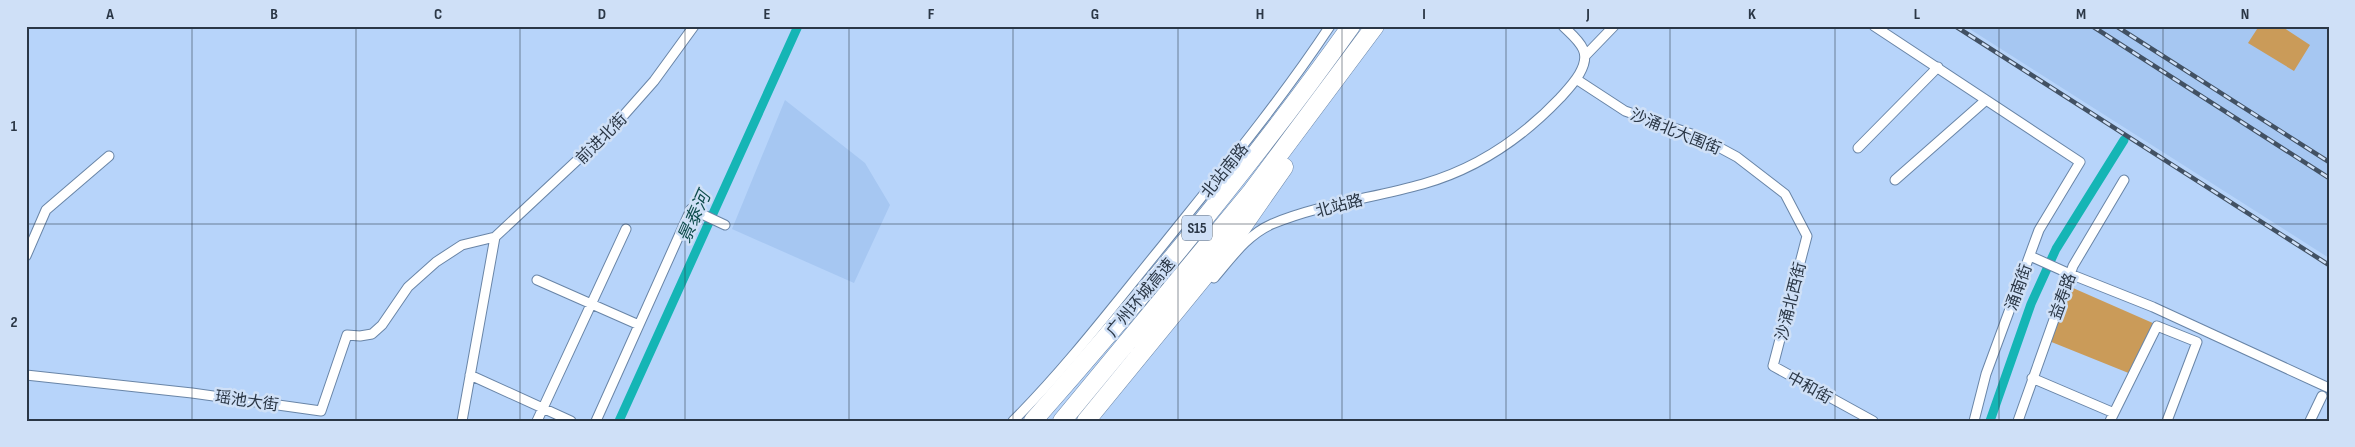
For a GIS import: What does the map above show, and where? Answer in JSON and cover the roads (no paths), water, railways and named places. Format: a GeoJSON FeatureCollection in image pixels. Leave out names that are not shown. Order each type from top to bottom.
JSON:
{"type":"FeatureCollection","features":[{"type":"Feature","properties":{"kind":"highway","name":"广州环城高速"},"geometry":{"type":"LineString","coordinates":[[1033,421],[1201,223],[1286,116],[1351,26]]}},
{"type":"Feature","properties":{"kind":"highway","name":"广州环城高速"},"geometry":{"type":"LineString","coordinates":[[1062,421],[1252,191],[1370,34]]}},
{"type":"Feature","properties":{"kind":"highway"},"geometry":{"type":"LineString","coordinates":[[1086,421],[1234,238],[1274,182],[1370,34]]}},
{"type":"Feature","properties":{"kind":"street","name":"前进北街"},"geometry":{"type":"LineString","coordinates":[[495,237],[616,124],[654,81],[694,26]]}},
{"type":"Feature","properties":{"kind":"street","name":"北站南路"},"geometry":{"type":"LineString","coordinates":[[1013,421],[1063,367],[1235,156],[1300,70],[1330,26]]}},
{"type":"Feature","properties":{"kind":"street"},"geometry":{"type":"LineString","coordinates":[[1563,26],[1581,45],[1585,56],[1614,26]]}},
{"type":"Feature","properties":{"kind":"street"},"geometry":{"type":"LineString","coordinates":[[1874,26],[1986,100],[1895,180]]}},
{"type":"Feature","properties":{"kind":"street","name":"北站路"},"geometry":{"type":"LineString","coordinates":[[1093,421],[1233,255],[1257,232],[1273,224],[1424,183],[1469,166],[1504,146],[1526,130],[1554,104],[1576,79],[1585,56]]}},
{"type":"Feature","properties":{"kind":"street"},"geometry":{"type":"LineString","coordinates":[[1858,148],[1938,67]]}},
{"type":"Feature","properties":{"kind":"street","name":"沙涌北大围街"},"geometry":{"type":"LineString","coordinates":[[1576,79],[1625,111],[1700,138],[1737,157],[1785,194],[1807,236]]}},
{"type":"Feature","properties":{"kind":"street","name":"涌南街"},"geometry":{"type":"LineString","coordinates":[[1974,421],[1986,374],[2039,230],[2080,162],[1986,100]]}},
{"type":"Feature","properties":{"kind":"street"},"geometry":{"type":"LineString","coordinates":[[26,256],[46,210],[109,156]]}},
{"type":"Feature","properties":{"kind":"street","name":"益寿路"},"geometry":{"type":"LineString","coordinates":[[2018,421],[2070,274],[2124,180]]}},
{"type":"Feature","properties":{"kind":"street"},"geometry":{"type":"LineString","coordinates":[[596,421],[691,210],[725,225]]}},
{"type":"Feature","properties":{"kind":"street"},"geometry":{"type":"LineString","coordinates":[[537,421],[626,229]]}},
{"type":"Feature","properties":{"kind":"street","name":"沙涌北西街"},"geometry":{"type":"LineString","coordinates":[[1773,366],[1807,236]]}},
{"type":"Feature","properties":{"kind":"street"},"geometry":{"type":"LineString","coordinates":[[319,421],[347,334],[360,336],[372,334],[382,325],[408,288],[436,262],[462,245],[495,237],[462,421]]}},
{"type":"Feature","properties":{"kind":"street"},"geometry":{"type":"LineString","coordinates":[[2030,256],[2153,307],[2329,388]]}},
{"type":"Feature","properties":{"kind":"street"},"geometry":{"type":"LineString","coordinates":[[537,280],[639,325]]}},
{"type":"Feature","properties":{"kind":"street"},"geometry":{"type":"LineString","coordinates":[[2032,378],[2114,418],[2157,326],[2197,342],[2167,421]]}},
{"type":"Feature","properties":{"kind":"street","name":"中和街"},"geometry":{"type":"LineString","coordinates":[[1773,366],[1873,421]]}},
{"type":"Feature","properties":{"kind":"street","name":"瑶池大街"},"geometry":{"type":"LineString","coordinates":[[26,375],[230,398],[321,411]]}},
{"type":"Feature","properties":{"kind":"street"},"geometry":{"type":"LineString","coordinates":[[470,375],[571,421]]}},
{"type":"Feature","properties":{"kind":"street"},"geometry":{"type":"LineString","coordinates":[[2310,421],[2322,396]]}},
{"type":"Feature","properties":{"kind":"waterway","name":"景泰河"},"geometry":{"type":"LineString","coordinates":[[619,421],[798,26]]}},
{"type":"Feature","properties":{"kind":"waterway"},"geometry":{"type":"LineString","coordinates":[[1990,421],[2031,304],[2056,249],[2124,140]]}},
{"type":"Feature","properties":{"kind":"railway"},"geometry":{"type":"LineString","coordinates":[[1955,26],[2329,265]]}},
{"type":"Feature","properties":{"kind":"railway"},"geometry":{"type":"LineString","coordinates":[[2092,26],[2329,178]]}},
{"type":"Feature","properties":{"kind":"railway"},"geometry":{"type":"LineString","coordinates":[[2116,26],[2329,162]]}}]}
